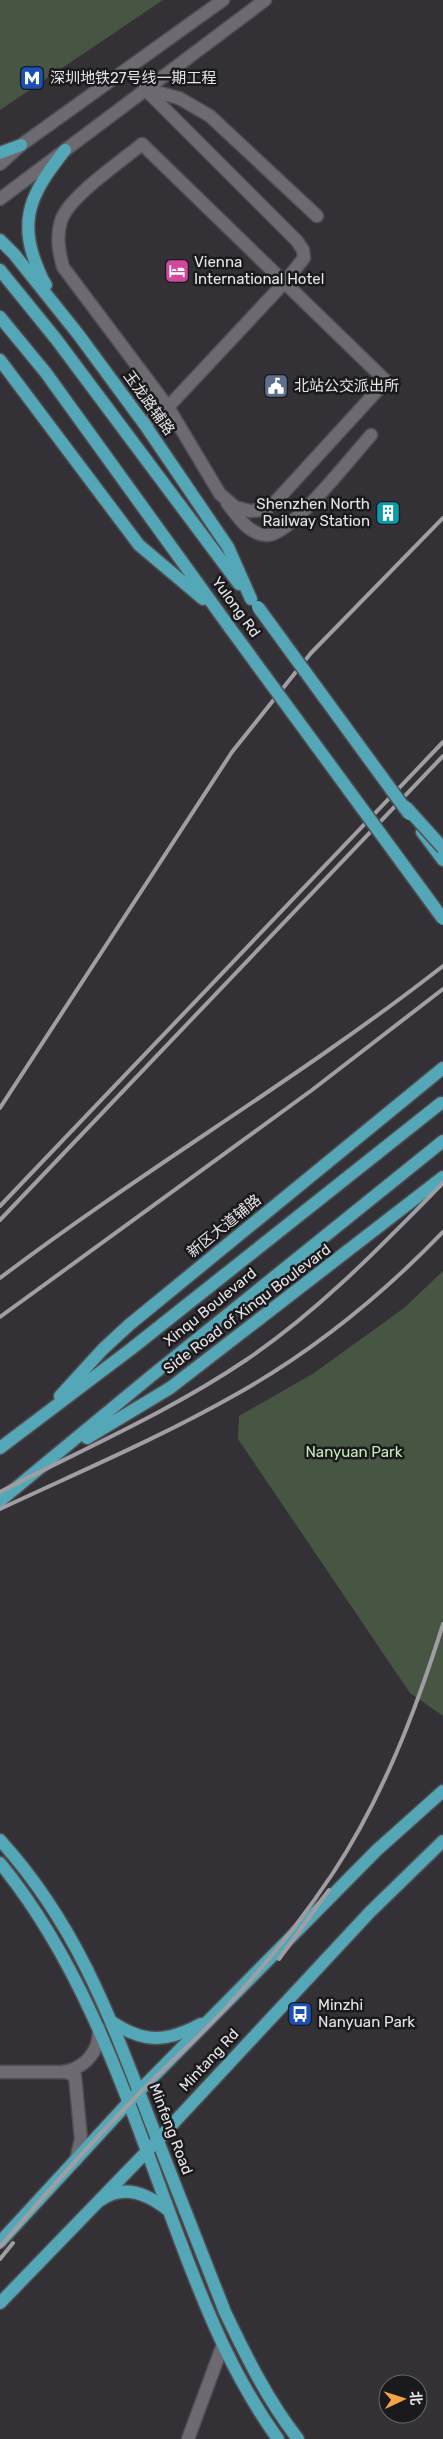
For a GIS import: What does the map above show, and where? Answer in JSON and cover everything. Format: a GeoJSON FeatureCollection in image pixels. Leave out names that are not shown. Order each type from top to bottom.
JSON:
{"type":"FeatureCollection","features":[{"type":"Feature","properties":{"kind":"main road"},"geometry":{"type":"LineString","coordinates":[[0,153],[21,145]]}},
{"type":"Feature","properties":{"kind":"main road"},"geometry":{"type":"LineString","coordinates":[[65,150],[38,187],[31,205],[27,227],[29,244],[42,280],[78,334]]}},
{"type":"Feature","properties":{"kind":"main road","name":"玉龙路辅路"},"geometry":{"type":"LineString","coordinates":[[0,240],[14,254],[78,334],[146,425],[228,547],[254,603]]}},
{"type":"Feature","properties":{"kind":"main road","name":"Yulong Rd"},"geometry":{"type":"LineString","coordinates":[[0,270],[56,338],[443,860]]}},
{"type":"Feature","properties":{"kind":"main road","name":"Yulong Rd"},"geometry":{"type":"LineString","coordinates":[[0,317],[46,373],[443,918]]}},
{"type":"Feature","properties":{"kind":"main road"},"geometry":{"type":"LineString","coordinates":[[0,360],[139,544],[218,611]]}},
{"type":"Feature","properties":{"kind":"main road"},"geometry":{"type":"LineString","coordinates":[[398,798],[443,848]]}},
{"type":"Feature","properties":{"kind":"main road","name":"新区大道辅路"},"geometry":{"type":"LineString","coordinates":[[37,1420],[103,1349],[129,1325],[443,1068]]}},
{"type":"Feature","properties":{"kind":"main road","name":"Xinqu Boulevard"},"geometry":{"type":"LineString","coordinates":[[0,1448],[132,1349],[441,1103]]}},
{"type":"Feature","properties":{"kind":"main road","name":"Xinqu Boulevard"},"geometry":{"type":"LineString","coordinates":[[0,1501],[61,1453],[150,1377],[443,1141]]}},
{"type":"Feature","properties":{"kind":"main road","name":"Side Road of Xinqu Boulevard"},"geometry":{"type":"LineString","coordinates":[[61,1453],[170,1388],[443,1177]]}},
{"type":"Feature","properties":{"kind":"main road","name":"Mintang Rd"},"geometry":{"type":"LineString","coordinates":[[0,2242],[139,2092],[377,1850],[443,1791]]}},
{"type":"Feature","properties":{"kind":"main road","name":"Minfeng Road"},"geometry":{"type":"LineString","coordinates":[[0,1840],[33,1879],[68,1931],[98,1989],[226,2312],[242,2348],[273,2403],[298,2439]]}},
{"type":"Feature","properties":{"kind":"main road","name":"Mintang Rd"},"geometry":{"type":"LineString","coordinates":[[0,2303],[87,2210],[158,2140],[370,1912],[443,1841]]}},
{"type":"Feature","properties":{"kind":"main road","name":"Minfeng Road"},"geometry":{"type":"LineString","coordinates":[[0,1862],[20,1887],[59,1947],[99,2028],[222,2347],[253,2404],[278,2439]]}},
{"type":"Feature","properties":{"kind":"main road"},"geometry":{"type":"LineString","coordinates":[[112,2022],[129,2034],[145,2038],[166,2037],[186,2032],[212,2018]]}},
{"type":"Feature","properties":{"kind":"main road"},"geometry":{"type":"LineString","coordinates":[[87,2210],[105,2197],[127,2191],[143,2193],[168,2210]]}},
{"type":"Feature","properties":{"kind":"street"},"geometry":{"type":"LineString","coordinates":[[0,164],[21,145],[223,0]]}},
{"type":"Feature","properties":{"kind":"street"},"geometry":{"type":"LineString","coordinates":[[0,199],[265,0]]}},
{"type":"Feature","properties":{"kind":"street"},"geometry":{"type":"LineString","coordinates":[[145,89],[165,92],[210,116],[317,216]]}},
{"type":"Feature","properties":{"kind":"street"},"geometry":{"type":"LineString","coordinates":[[145,89],[301,246],[304,258],[284,283],[168,407],[146,425]]}},
{"type":"Feature","properties":{"kind":"street"},"geometry":{"type":"LineString","coordinates":[[220,494],[235,506],[250,511],[265,510],[277,500],[386,381],[142,144],[72,202],[61,220],[58,244],[63,267],[168,407],[220,494],[242,522],[252,530],[266,535],[278,533],[288,526],[314,500],[371,434]]}},
{"type":"Feature","properties":{"kind":"street"},"geometry":{"type":"LineString","coordinates":[[62,2072],[77,2068],[87,2060],[98,2043],[99,2028]]}},
{"type":"Feature","properties":{"kind":"street"},"geometry":{"type":"LineString","coordinates":[[0,2072],[71,2073],[76,2081],[81,2139],[76,2160]]}},
{"type":"Feature","properties":{"kind":"street"},"geometry":{"type":"LineString","coordinates":[[188,2439],[222,2347]]}},
{"type":"Feature","properties":{"kind":"green space","name":"深圳地铁27号线一期工程"},"geometry":{"type":"Polygon","coordinates":[[[0,0],[163,0],[0,110],[0,0]]]}},
{"type":"Feature","properties":{"kind":"green space","name":"Nanyuan Park"},"geometry":{"type":"Polygon","coordinates":[[[443,1271],[443,1716],[410,1693],[238,1439],[239,1416],[314,1373],[404,1308],[443,1271]]]}},
{"type":"Feature","properties":{"kind":"railway"},"geometry":{"type":"LineString","coordinates":[[0,1108],[232,752],[311,653],[443,518]]}},
{"type":"Feature","properties":{"kind":"railway"},"geometry":{"type":"LineString","coordinates":[[0,1206],[443,742]]}},
{"type":"Feature","properties":{"kind":"railway"},"geometry":{"type":"LineString","coordinates":[[0,1220],[443,756]]}},
{"type":"Feature","properties":{"kind":"railway"},"geometry":{"type":"LineString","coordinates":[[0,1278],[110,1199],[334,1046],[443,966]]}},
{"type":"Feature","properties":{"kind":"railway"},"geometry":{"type":"LineString","coordinates":[[0,1317],[312,1090],[443,989]]}},
{"type":"Feature","properties":{"kind":"railway"},"geometry":{"type":"LineString","coordinates":[[0,1492],[187,1397],[246,1360],[325,1299],[373,1254],[443,1183]]}},
{"type":"Feature","properties":{"kind":"railway"},"geometry":{"type":"LineString","coordinates":[[0,1509],[177,1426],[264,1378],[319,1341],[371,1300],[443,1232]]}},
{"type":"Feature","properties":{"kind":"railway"},"geometry":{"type":"LineString","coordinates":[[0,2247],[97,2138],[246,1986],[322,1890],[351,1844],[383,1783],[410,1721],[443,1624]]}},
{"type":"Feature","properties":{"kind":"railway"},"geometry":{"type":"LineString","coordinates":[[279,1959],[329,1890]]}},
{"type":"Feature","properties":{"kind":"railway"},"geometry":{"type":"LineString","coordinates":[[0,2259],[13,2243]]}},
{"type":"Feature","properties":{"kind":"place","name":"深圳地铁27号线一期工程"},"geometry":{"type":"Point","coordinates":[32,78]}},
{"type":"Feature","properties":{"kind":"place","name":"Vienna International Hotel"},"geometry":{"type":"Point","coordinates":[177,271]}},
{"type":"Feature","properties":{"kind":"place","name":"北站公交派出所"},"geometry":{"type":"Point","coordinates":[276,386]}},
{"type":"Feature","properties":{"kind":"place","name":"Shenzhen North Railway Station"},"geometry":{"type":"Point","coordinates":[388,513]}},
{"type":"Feature","properties":{"kind":"place","name":"Minzhi Nanyuan Park"},"geometry":{"type":"Point","coordinates":[300,2014]}}]}
